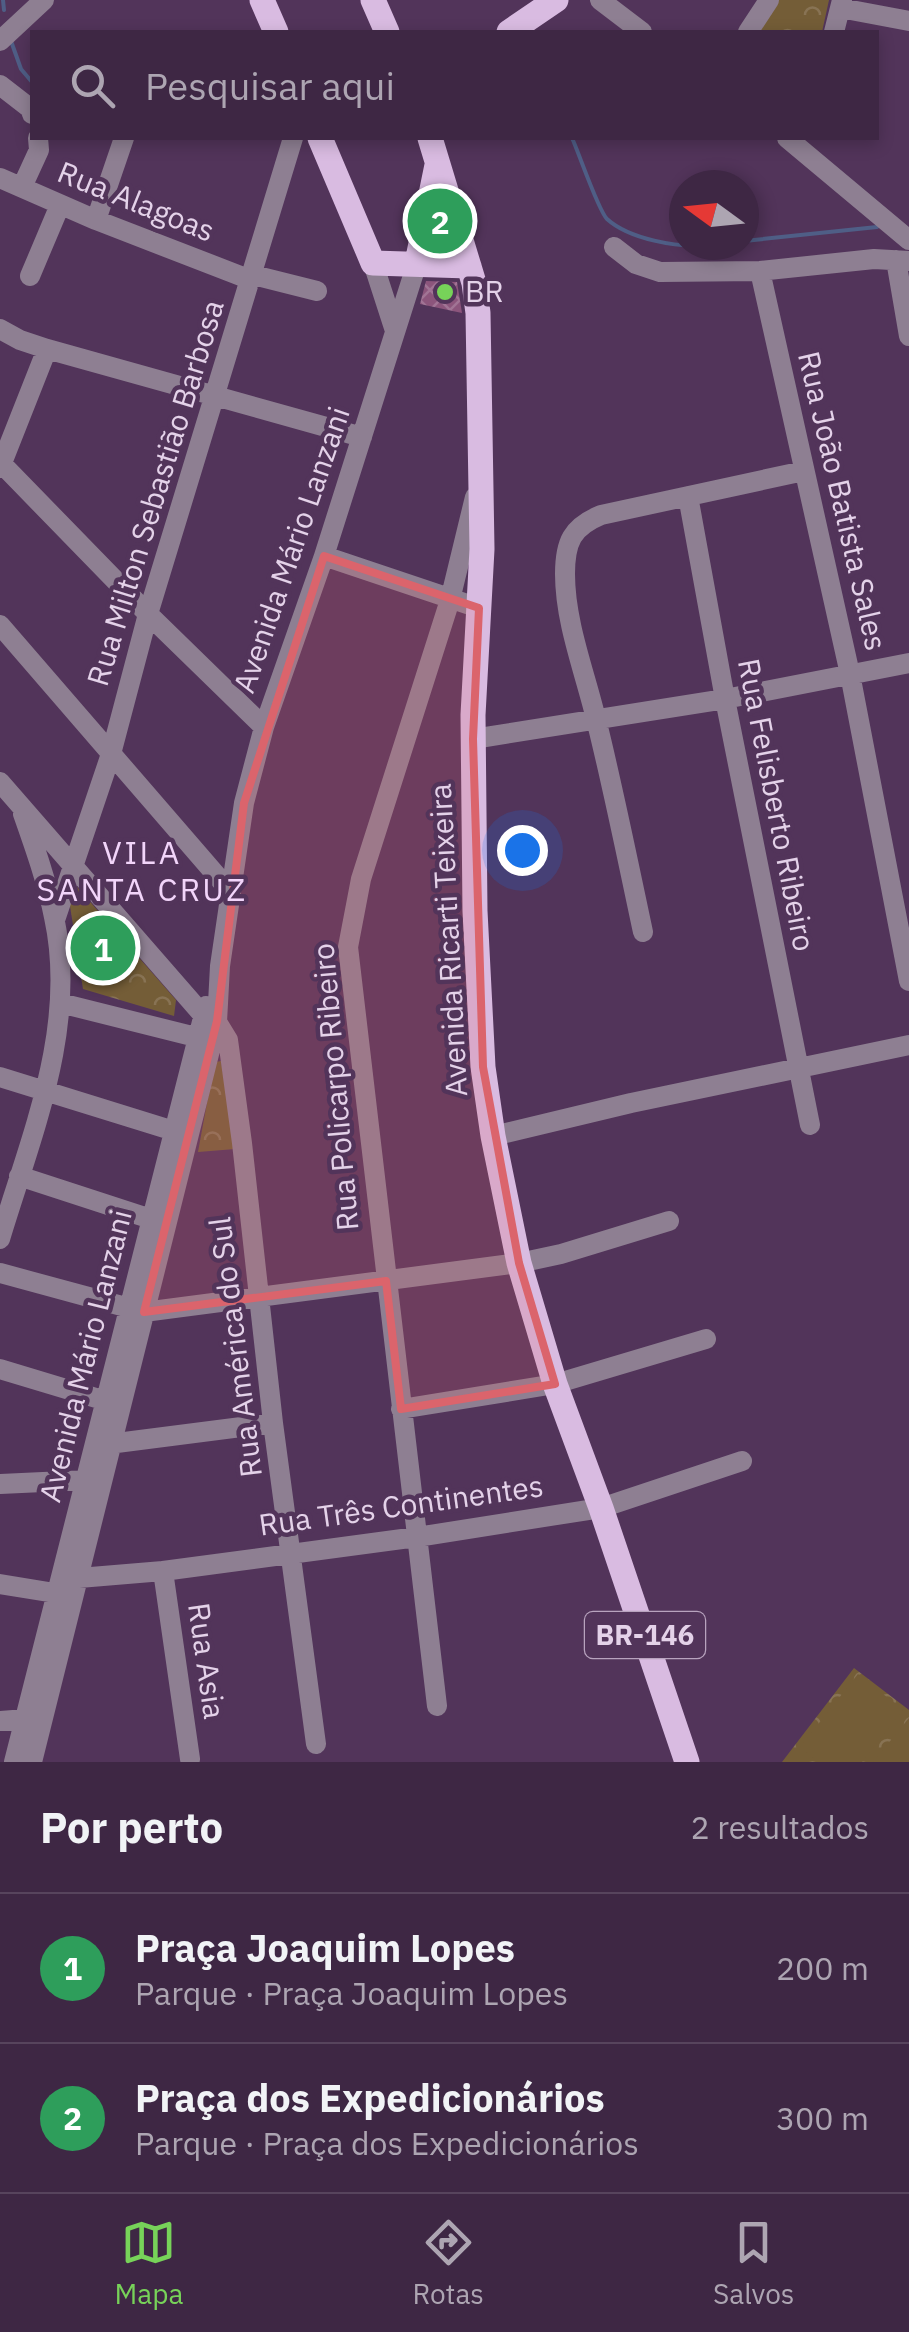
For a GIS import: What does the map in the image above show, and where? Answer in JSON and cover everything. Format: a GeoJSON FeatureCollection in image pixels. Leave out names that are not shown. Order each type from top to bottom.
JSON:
{"type":"FeatureCollection","features":[{"type":"Feature","properties":{"kind":"main road"},"geometry":{"type":"LineString","coordinates":[[262,0],[275,30]]}},
{"type":"Feature","properties":{"kind":"main road"},"geometry":{"type":"LineString","coordinates":[[373,0],[385,30]]}},
{"type":"Feature","properties":{"kind":"main road"},"geometry":{"type":"LineString","coordinates":[[512,30],[556,0]]}},
{"type":"Feature","properties":{"kind":"main road"},"geometry":{"type":"LineString","coordinates":[[321,140],[373,262],[469,266]]}},
{"type":"Feature","properties":{"kind":"main road"},"geometry":{"type":"LineString","coordinates":[[417,263],[437,144]]}},
{"type":"Feature","properties":{"kind":"main road","name":"BR-146"},"geometry":{"type":"LineString","coordinates":[[437,144],[469,266]]}},
{"type":"Feature","properties":{"kind":"main road","name":"Avenida Ricarti Teixeira"},"geometry":{"type":"LineString","coordinates":[[469,266],[478,313],[479,608],[472,739],[478,996],[492,1136],[519,1262],[555,1384],[687,1762]]}},
{"type":"Feature","properties":{"kind":"street"},"geometry":{"type":"LineString","coordinates":[[0,41],[44,0]]}},
{"type":"Feature","properties":{"kind":"street"},"geometry":{"type":"LineString","coordinates":[[600,0],[639,30]]}},
{"type":"Feature","properties":{"kind":"street"},"geometry":{"type":"LineString","coordinates":[[749,30],[769,0]]}},
{"type":"Feature","properties":{"kind":"street"},"geometry":{"type":"LineString","coordinates":[[834,30],[841,4],[909,21]]}},
{"type":"Feature","properties":{"kind":"street"},"geometry":{"type":"LineString","coordinates":[[0,85],[30,109]]}},
{"type":"Feature","properties":{"kind":"street"},"geometry":{"type":"LineString","coordinates":[[22,188],[39,150],[38,140]]}},
{"type":"Feature","properties":{"kind":"street"},"geometry":{"type":"LineString","coordinates":[[96,220],[123,140]]}},
{"type":"Feature","properties":{"kind":"street","name":"Rua Milton Sebastião Barbosa"},"geometry":{"type":"LineString","coordinates":[[55,920],[111,754],[148,614],[292,140]]}},
{"type":"Feature","properties":{"kind":"street"},"geometry":{"type":"LineString","coordinates":[[808,144],[905,235]]}},
{"type":"Feature","properties":{"kind":"street","name":"Rua Alagoas"},"geometry":{"type":"LineString","coordinates":[[0,178],[96,220],[252,277],[317,291]]}},
{"type":"Feature","properties":{"kind":"street"},"geometry":{"type":"LineString","coordinates":[[30,276],[60,205]]}},
{"type":"Feature","properties":{"kind":"street"},"geometry":{"type":"LineString","coordinates":[[614,246],[636,264],[660,272],[760,271],[893,260],[909,336]]}},
{"type":"Feature","properties":{"kind":"street"},"geometry":{"type":"LineString","coordinates":[[373,262],[396,332]]}},
{"type":"Feature","properties":{"kind":"street","name":"Avenida Mário Lanzani"},"geometry":{"type":"LineString","coordinates":[[32,1762],[35,1718],[208,1028],[244,803],[264,727],[324,556],[417,263]]}},
{"type":"Feature","properties":{"kind":"street","name":"Rua João Batista Sales"},"geometry":{"type":"LineString","coordinates":[[760,271],[850,674],[909,980]]}},
{"type":"Feature","properties":{"kind":"street"},"geometry":{"type":"LineString","coordinates":[[0,329],[47,349],[362,437]]}},
{"type":"Feature","properties":{"kind":"street"},"geometry":{"type":"LineString","coordinates":[[47,349],[1,465],[264,727]]}},
{"type":"Feature","properties":{"kind":"street"},"geometry":{"type":"LineString","coordinates":[[643,932],[568,607],[564,572],[570,541],[580,523],[601,515],[804,471]]}},
{"type":"Feature","properties":{"kind":"street","name":"Rua Policarpo Ribeiro"},"geometry":{"type":"LineString","coordinates":[[438,1706],[348,947],[361,879],[450,600],[480,476]]}},
{"type":"Feature","properties":{"kind":"street","name":"Rua Felisberto Ribeiro"},"geometry":{"type":"LineString","coordinates":[[688,496],[810,1126]]}},
{"type":"Feature","properties":{"kind":"street"},"geometry":{"type":"LineString","coordinates":[[324,556],[479,608]]}},
{"type":"Feature","properties":{"kind":"street"},"geometry":{"type":"LineString","coordinates":[[0,625],[230,890]]}},
{"type":"Feature","properties":{"kind":"street"},"geometry":{"type":"LineString","coordinates":[[472,739],[725,699],[909,662]]}},
{"type":"Feature","properties":{"kind":"street"},"geometry":{"type":"LineString","coordinates":[[0,782],[21,809],[55,920],[60,1002],[46,1090],[0,1239]]}},
{"type":"Feature","properties":{"kind":"street","name":"Rua América do Sul"},"geometry":{"type":"LineString","coordinates":[[21,809],[75,864],[232,1062],[273,1424],[316,1744]]}},
{"type":"Feature","properties":{"kind":"street"},"geometry":{"type":"LineString","coordinates":[[60,1002],[208,1028]]}},
{"type":"Feature","properties":{"kind":"street","name":"Avenida Mário Lanzani"},"geometry":{"type":"LineString","coordinates":[[67,1587],[86,1480],[103,1445],[106,1402],[136,1310],[152,1220],[174,1131],[208,1028]]}},
{"type":"Feature","properties":{"kind":"street"},"geometry":{"type":"LineString","coordinates":[[492,1136],[631,1102],[909,1045]]}},
{"type":"Feature","properties":{"kind":"street"},"geometry":{"type":"LineString","coordinates":[[0,1077],[174,1131]]}},
{"type":"Feature","properties":{"kind":"street"},"geometry":{"type":"LineString","coordinates":[[19,1176],[152,1220]]}},
{"type":"Feature","properties":{"kind":"street"},"geometry":{"type":"LineString","coordinates":[[0,1273],[136,1310],[258,1298],[519,1262],[560,1254],[669,1220]]}},
{"type":"Feature","properties":{"kind":"street"},"geometry":{"type":"LineString","coordinates":[[401,1409],[555,1384],[706,1339]]}},
{"type":"Feature","properties":{"kind":"street"},"geometry":{"type":"LineString","coordinates":[[0,1368],[106,1402]]}},
{"type":"Feature","properties":{"kind":"street"},"geometry":{"type":"LineString","coordinates":[[103,1445],[273,1424]]}},
{"type":"Feature","properties":{"kind":"street","name":"Rua Três Continentes"},"geometry":{"type":"LineString","coordinates":[[3,1582],[67,1587],[601,1508],[742,1461]]}},
{"type":"Feature","properties":{"kind":"street"},"geometry":{"type":"LineString","coordinates":[[0,1484],[86,1480]]}},
{"type":"Feature","properties":{"kind":"street","name":"Rua Asia"},"geometry":{"type":"LineString","coordinates":[[163,1571],[190,1759]]}},
{"type":"Feature","properties":{"kind":"street"},"geometry":{"type":"LineString","coordinates":[[0,1721],[35,1718]]}},
{"type":"Feature","properties":{"kind":"street","name":"Avenida Mário Lanzani"},"geometry":{"type":"LineString","coordinates":[[14,1762],[35,1718]]}},
{"type":"Feature","properties":{"kind":"highlighted area"},"geometry":{"type":"Polygon","coordinates":[[[324,556],[479,608],[473,739],[483,1067],[519,1263],[555,1384],[401,1409],[386,1281],[144,1312],[217,1021],[244,803],[324,556]]]}},
{"type":"Feature","properties":{"kind":"green space"},"geometry":{"type":"Polygon","coordinates":[[[778,0],[829,0],[822,30],[757,30],[778,0]]]}},
{"type":"Feature","properties":{"kind":"green space"},"geometry":{"type":"Polygon","coordinates":[[[438,189],[462,259],[425,253],[438,189]]]}},
{"type":"Feature","properties":{"kind":"green space"},"geometry":{"type":"Polygon","coordinates":[[[71,880],[176,1000],[174,1016],[83,989],[70,906],[71,880]]]}},
{"type":"Feature","properties":{"kind":"green space"},"geometry":{"type":"Polygon","coordinates":[[[221,1061],[235,1149],[198,1152],[213,1070],[216,1062],[221,1061]]]}},
{"type":"Feature","properties":{"kind":"green space"},"geometry":{"type":"Polygon","coordinates":[[[854,1668],[909,1710],[909,1762],[782,1762],[854,1668]]]}},
{"type":"Feature","properties":{"kind":"green space"},"geometry":{"type":"Polygon","coordinates":[[[858,1674],[903,1710],[862,1762],[818,1762],[800,1747],[858,1674]]]}},
{"type":"Feature","properties":{"kind":"green space"},"geometry":{"type":"Polygon","coordinates":[[[909,1718],[909,1762],[873,1762],[909,1718]]]}},
{"type":"Feature","properties":{"kind":"building","name":"BR"},"geometry":{"type":"Polygon","coordinates":[[[426,281],[457,282],[462,313],[420,304],[426,281]]]}},
{"type":"Feature","properties":{"kind":"waterway"},"geometry":{"type":"LineString","coordinates":[[3,0],[4,10]]}},
{"type":"Feature","properties":{"kind":"waterway"},"geometry":{"type":"LineString","coordinates":[[11,41],[21,69],[30,80]]}},
{"type":"Feature","properties":{"kind":"waterway"},"geometry":{"type":"LineString","coordinates":[[573,140],[607,219],[628,232],[669,243]]}},
{"type":"Feature","properties":{"kind":"waterway"},"geometry":{"type":"LineString","coordinates":[[759,239],[877,227]]}},
{"type":"Feature","properties":{"kind":"place","name":"Praça dos Expedicionários"},"geometry":{"type":"Point","coordinates":[440,221]}},
{"type":"Feature","properties":{"kind":"place","name":"BR"},"geometry":{"type":"Point","coordinates":[445,292]}},
{"type":"Feature","properties":{"kind":"place","name":"Praça Joaquim Lopes"},"geometry":{"type":"Point","coordinates":[103,948]}},
{"type":"Feature","properties":{"kind":"district","name":"VILA SANTA CRUZ"},"geometry":{"type":"Point","coordinates":[142,872]}}]}
